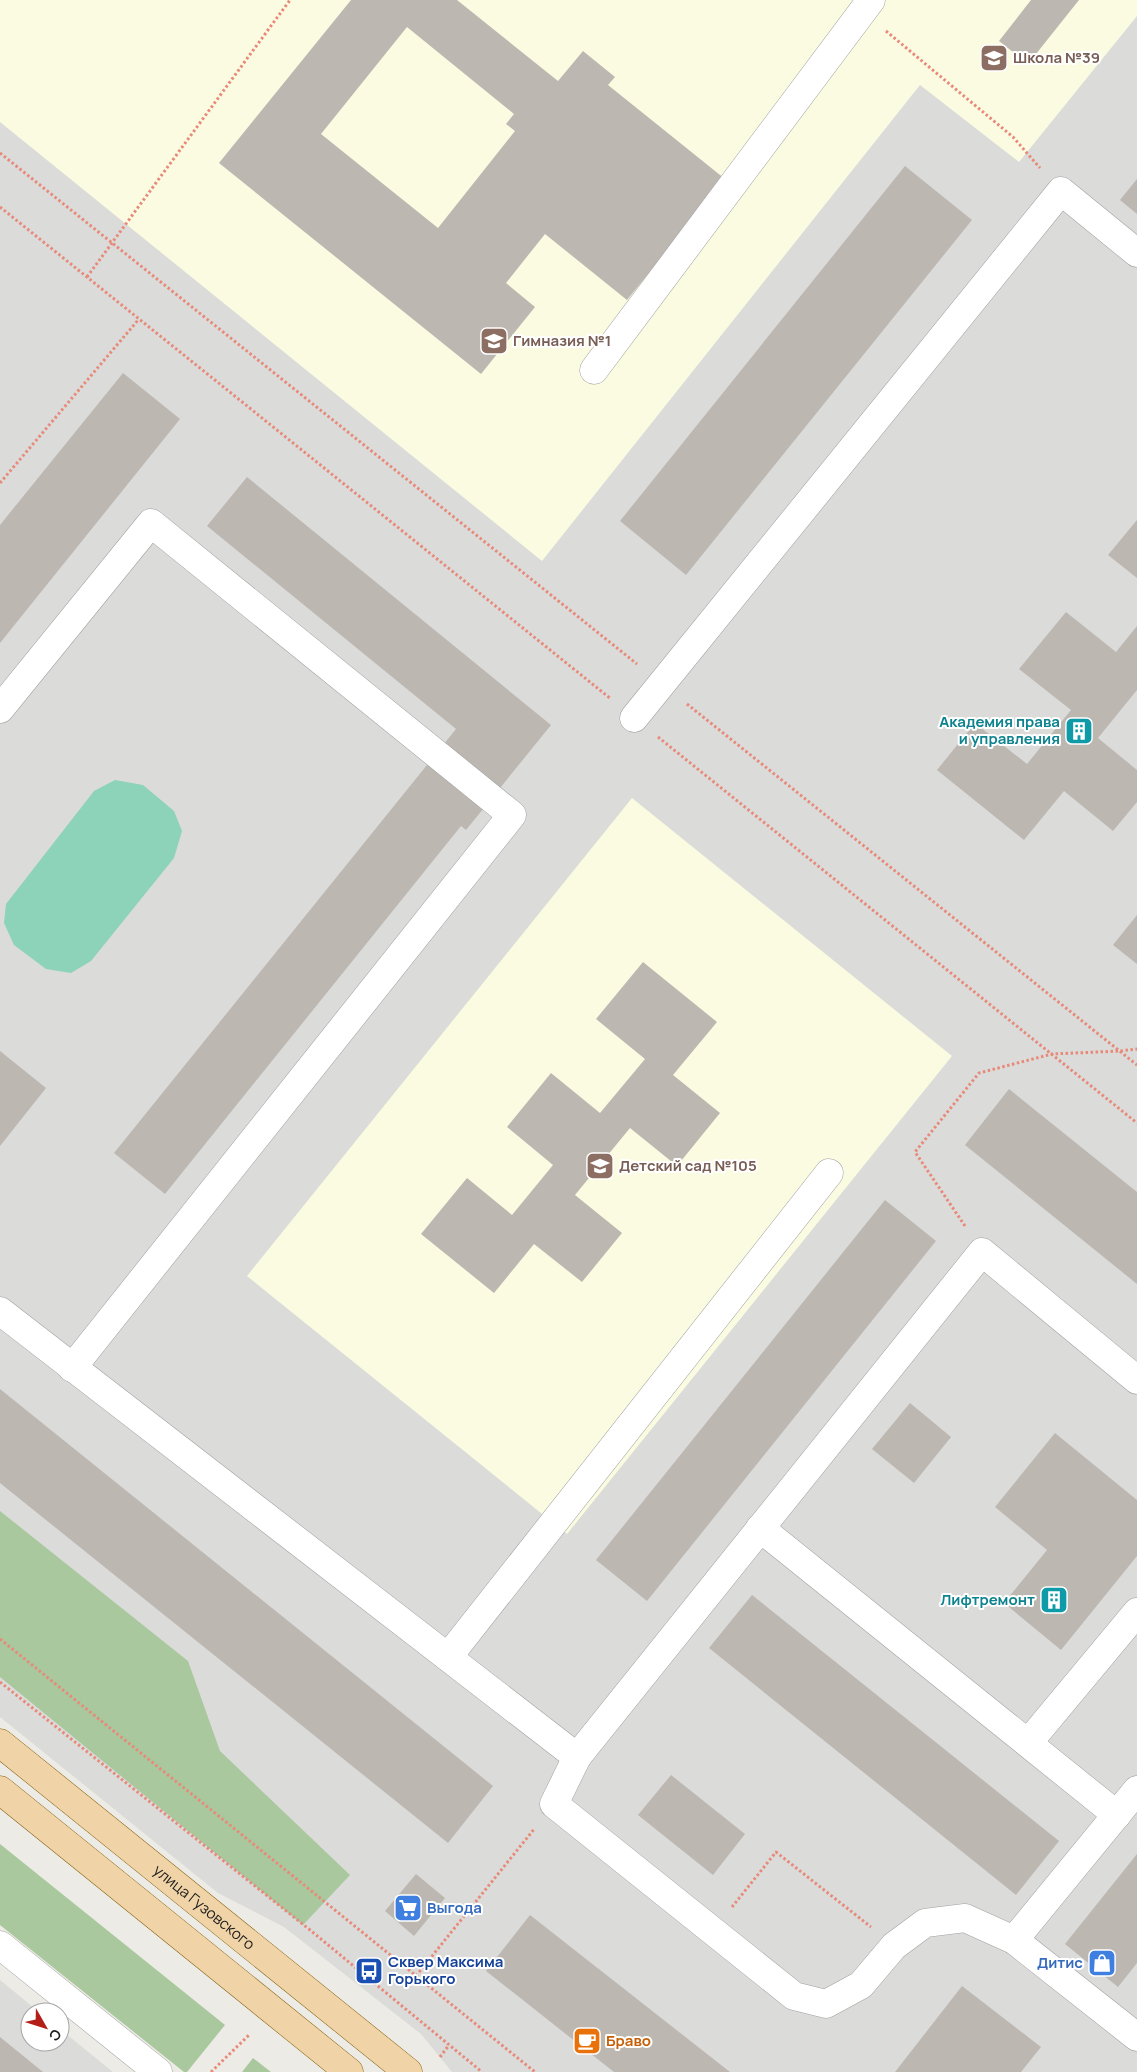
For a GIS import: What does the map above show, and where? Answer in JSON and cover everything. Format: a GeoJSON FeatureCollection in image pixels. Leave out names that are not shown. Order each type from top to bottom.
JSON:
{"type":"FeatureCollection","features":[{"type":"Feature","properties":{"kind":"main road","name":"улица Гузовского"},"geometry":{"type":"LineString","coordinates":[[0,1743],[408,2072]]}},
{"type":"Feature","properties":{"kind":"main road"},"geometry":{"type":"LineString","coordinates":[[0,1790],[348,2072]]}},
{"type":"Feature","properties":{"kind":"lane"},"geometry":{"type":"LineString","coordinates":[[594,370],[867,6]]}},
{"type":"Feature","properties":{"kind":"lane"},"geometry":{"type":"LineString","coordinates":[[634,718],[1061,191],[1137,253]]}},
{"type":"Feature","properties":{"kind":"lane"},"geometry":{"type":"LineString","coordinates":[[0,709],[151,523],[512,815],[72,1368]]}},
{"type":"Feature","properties":{"kind":"lane"},"geometry":{"type":"LineString","coordinates":[[448,1657],[829,1173]]}},
{"type":"Feature","properties":{"kind":"lane"},"geometry":{"type":"LineString","coordinates":[[1137,1380],[982,1252],[577,1757],[554,1804],[794,1996],[826,2004],[861,1985],[894,1946],[925,1923],[965,1918],[1014,1940],[1137,2036]]}},
{"type":"Feature","properties":{"kind":"lane"},"geometry":{"type":"LineString","coordinates":[[0,1311],[577,1757]]}},
{"type":"Feature","properties":{"kind":"lane"},"geometry":{"type":"LineString","coordinates":[[760,1528],[1117,1815]]}},
{"type":"Feature","properties":{"kind":"lane"},"geometry":{"type":"LineString","coordinates":[[1028,1743],[1137,1612]]}},
{"type":"Feature","properties":{"kind":"lane"},"geometry":{"type":"LineString","coordinates":[[1014,1940],[1137,1790]]}},
{"type":"Feature","properties":{"kind":"lane"},"geometry":{"type":"LineString","coordinates":[[0,1945],[158,2072]]}},
{"type":"Feature","properties":{"kind":"path"},"geometry":{"type":"LineString","coordinates":[[87,277],[290,0]]}},
{"type":"Feature","properties":{"kind":"path"},"geometry":{"type":"LineString","coordinates":[[867,6],[1013,137],[1061,191]]}},
{"type":"Feature","properties":{"kind":"path"},"geometry":{"type":"LineString","coordinates":[[0,153],[1137,1065]]}},
{"type":"Feature","properties":{"kind":"path"},"geometry":{"type":"LineString","coordinates":[[0,207],[1137,1123]]}},
{"type":"Feature","properties":{"kind":"path"},"geometry":{"type":"LineString","coordinates":[[0,483],[139,319]]}},
{"type":"Feature","properties":{"kind":"path"},"geometry":{"type":"LineString","coordinates":[[982,1252],[915,1152],[979,1073],[1052,1054],[1137,1049]]}},
{"type":"Feature","properties":{"kind":"path"},"geometry":{"type":"LineString","coordinates":[[0,1638],[535,2072]]}},
{"type":"Feature","properties":{"kind":"path"},"geometry":{"type":"LineString","coordinates":[[0,1682],[310,1930],[482,2072]]}},
{"type":"Feature","properties":{"kind":"path"},"geometry":{"type":"LineString","coordinates":[[416,1976],[554,1804]]}},
{"type":"Feature","properties":{"kind":"path"},"geometry":{"type":"LineString","coordinates":[[712,1930],[776,1852],[894,1946]]}},
{"type":"Feature","properties":{"kind":"path"},"geometry":{"type":"LineString","coordinates":[[211,2072],[250,2034]]}},
{"type":"Feature","properties":{"kind":"path"},"geometry":{"type":"LineString","coordinates":[[440,2057],[450,2045]]}},
{"type":"Feature","properties":{"kind":"shaded area"},"geometry":{"type":"Polygon","coordinates":[[[0,0],[1137,0],[1137,2072],[452,2072],[421,2034],[284,1927],[218,1893],[0,1717],[0,0]]]}},
{"type":"Feature","properties":{"kind":"shaded area","name":"Гимназия №1"},"geometry":{"type":"Polygon","coordinates":[[[0,0],[1137,0],[1137,16],[1019,162],[920,85],[542,561],[0,122],[0,0]]]}},
{"type":"Feature","properties":{"kind":"shaded area","name":"Детский сад №105"},"geometry":{"type":"Polygon","coordinates":[[[632,798],[952,1056],[567,1534],[247,1276],[632,798]]]}},
{"type":"Feature","properties":{"kind":"shaded area"},"geometry":{"type":"Polygon","coordinates":[[[0,1980],[27,2002],[20,2002],[20,2052],[70,2052],[70,2037],[113,2072],[0,2072],[0,1980]]]}},
{"type":"Feature","properties":{"kind":"green space"},"geometry":{"type":"Polygon","coordinates":[[[115,780],[143,785],[174,811],[182,831],[174,858],[91,961],[71,973],[46,969],[14,945],[4,923],[6,904],[94,791],[115,780]]]}},
{"type":"Feature","properties":{"kind":"green space"},"geometry":{"type":"Polygon","coordinates":[[[0,1511],[188,1661],[220,1751],[350,1875],[303,1925],[0,1677],[0,1511]]]}},
{"type":"Feature","properties":{"kind":"green space"},"geometry":{"type":"Polygon","coordinates":[[[0,1844],[225,2025],[187,2072],[184,2072],[0,1925],[0,1844]]]}},
{"type":"Feature","properties":{"kind":"green space"},"geometry":{"type":"Polygon","coordinates":[[[253,2058],[271,2072],[242,2072],[253,2058]]]}},
{"type":"Feature","properties":{"kind":"building"},"geometry":{"type":"Polygon","coordinates":[[[351,0],[457,0],[558,81],[583,51],[615,77],[608,85],[725,179],[627,300],[545,234],[506,283],[535,307],[481,374],[219,163],[351,0]],[[407,27],[321,134],[438,228],[515,131],[506,124],[514,114],[407,27]]]}},
{"type":"Feature","properties":{"kind":"building"},"geometry":{"type":"Polygon","coordinates":[[[1031,0],[1079,0],[1028,64],[999,41],[1031,0]]]}},
{"type":"Feature","properties":{"kind":"building"},"geometry":{"type":"Polygon","coordinates":[[[905,166],[972,220],[686,575],[620,521],[905,166]]]}},
{"type":"Feature","properties":{"kind":"building"},"geometry":{"type":"Polygon","coordinates":[[[1137,179],[1137,214],[1120,200],[1137,179]]]}},
{"type":"Feature","properties":{"kind":"building"},"geometry":{"type":"Polygon","coordinates":[[[123,373],[180,419],[0,643],[0,525],[123,373]]]}},
{"type":"Feature","properties":{"kind":"building"},"geometry":{"type":"Polygon","coordinates":[[[247,477],[551,725],[466,830],[461,826],[165,1194],[114,1153],[456,729],[207,526],[247,477]]]}},
{"type":"Feature","properties":{"kind":"building"},"geometry":{"type":"Polygon","coordinates":[[[1137,520],[1137,578],[1108,555],[1137,520]]]}},
{"type":"Feature","properties":{"kind":"building","name":"Академия права и управления"},"geometry":{"type":"Polygon","coordinates":[[[1066,612],[1116,652],[1137,626],[1137,690],[1098,738],[1137,770],[1137,802],[1113,831],[1064,791],[1024,840],[937,770],[975,723],[1027,764],[1071,710],[1019,669],[1066,612]]]}},
{"type":"Feature","properties":{"kind":"building"},"geometry":{"type":"Polygon","coordinates":[[[1137,915],[1137,964],[1113,945],[1137,915]]]}},
{"type":"Feature","properties":{"kind":"building"},"geometry":{"type":"Polygon","coordinates":[[[643,962],[717,1022],[673,1075],[720,1113],[677,1166],[630,1128],[575,1195],[622,1233],[582,1282],[534,1244],[494,1293],[421,1234],[467,1178],[512,1215],[553,1165],[507,1127],[551,1073],[600,1113],[645,1059],[596,1019],[643,962]]]}},
{"type":"Feature","properties":{"kind":"building"},"geometry":{"type":"Polygon","coordinates":[[[0,1051],[46,1088],[0,1146],[0,1051]]]}},
{"type":"Feature","properties":{"kind":"building"},"geometry":{"type":"Polygon","coordinates":[[[1009,1089],[1137,1192],[1137,1284],[965,1145],[1009,1089]]]}},
{"type":"Feature","properties":{"kind":"building"},"geometry":{"type":"Polygon","coordinates":[[[885,1200],[936,1241],[647,1601],[596,1560],[885,1200]]]}},
{"type":"Feature","properties":{"kind":"building"},"geometry":{"type":"Polygon","coordinates":[[[0,1389],[493,1786],[448,1843],[0,1483],[0,1389]]]}},
{"type":"Feature","properties":{"kind":"building"},"geometry":{"type":"Polygon","coordinates":[[[910,1403],[951,1437],[914,1483],[872,1449],[910,1403]]]}},
{"type":"Feature","properties":{"kind":"building"},"geometry":{"type":"Polygon","coordinates":[[[1055,1433],[1137,1500],[1137,1556],[1061,1650],[1004,1603],[1047,1550],[995,1507],[1055,1433]]]}},
{"type":"Feature","properties":{"kind":"building"},"geometry":{"type":"Polygon","coordinates":[[[752,1595],[1059,1841],[1016,1895],[709,1648],[752,1595]]]}},
{"type":"Feature","properties":{"kind":"building"},"geometry":{"type":"Polygon","coordinates":[[[671,1775],[745,1834],[713,1875],[638,1815],[671,1775]]]}},
{"type":"Feature","properties":{"kind":"building"},"geometry":{"type":"Polygon","coordinates":[[[1137,1854],[1137,1963],[1118,1987],[1065,1944],[1137,1854]]]}},
{"type":"Feature","properties":{"kind":"building"},"geometry":{"type":"Polygon","coordinates":[[[416,1874],[445,1898],[414,1936],[385,1911],[416,1874]]]}},
{"type":"Feature","properties":{"kind":"building"},"geometry":{"type":"Polygon","coordinates":[[[530,1915],[730,2072],[614,2072],[486,1971],[530,1915]]]}},
{"type":"Feature","properties":{"kind":"building"},"geometry":{"type":"Polygon","coordinates":[[[962,1986],[1041,2047],[1021,2072],[895,2072],[962,1986]]]}},
{"type":"Feature","properties":{"kind":"building"},"geometry":{"type":"Polygon","coordinates":[[[0,2037],[43,2072],[0,2072],[0,2037]]]}},
{"type":"Feature","properties":{"kind":"place","name":"Школа №39"},"geometry":{"type":"Point","coordinates":[994,58]}},
{"type":"Feature","properties":{"kind":"place","name":"Гимназия №1"},"geometry":{"type":"Point","coordinates":[494,341]}},
{"type":"Feature","properties":{"kind":"place","name":"Академия права и управления"},"geometry":{"type":"Point","coordinates":[1079,731]}},
{"type":"Feature","properties":{"kind":"place","name":"Детский сад №105"},"geometry":{"type":"Point","coordinates":[600,1166]}},
{"type":"Feature","properties":{"kind":"place","name":"Лифтремонт"},"geometry":{"type":"Point","coordinates":[1054,1600]}},
{"type":"Feature","properties":{"kind":"place","name":"Выгода"},"geometry":{"type":"Point","coordinates":[408,1908]}},
{"type":"Feature","properties":{"kind":"place","name":"Дитис"},"geometry":{"type":"Point","coordinates":[1102,1963]}},
{"type":"Feature","properties":{"kind":"place","name":"Сквер Максима Горького"},"geometry":{"type":"Point","coordinates":[369,1971]}},
{"type":"Feature","properties":{"kind":"place","name":"Браво"},"geometry":{"type":"Point","coordinates":[587,2041]}}]}
